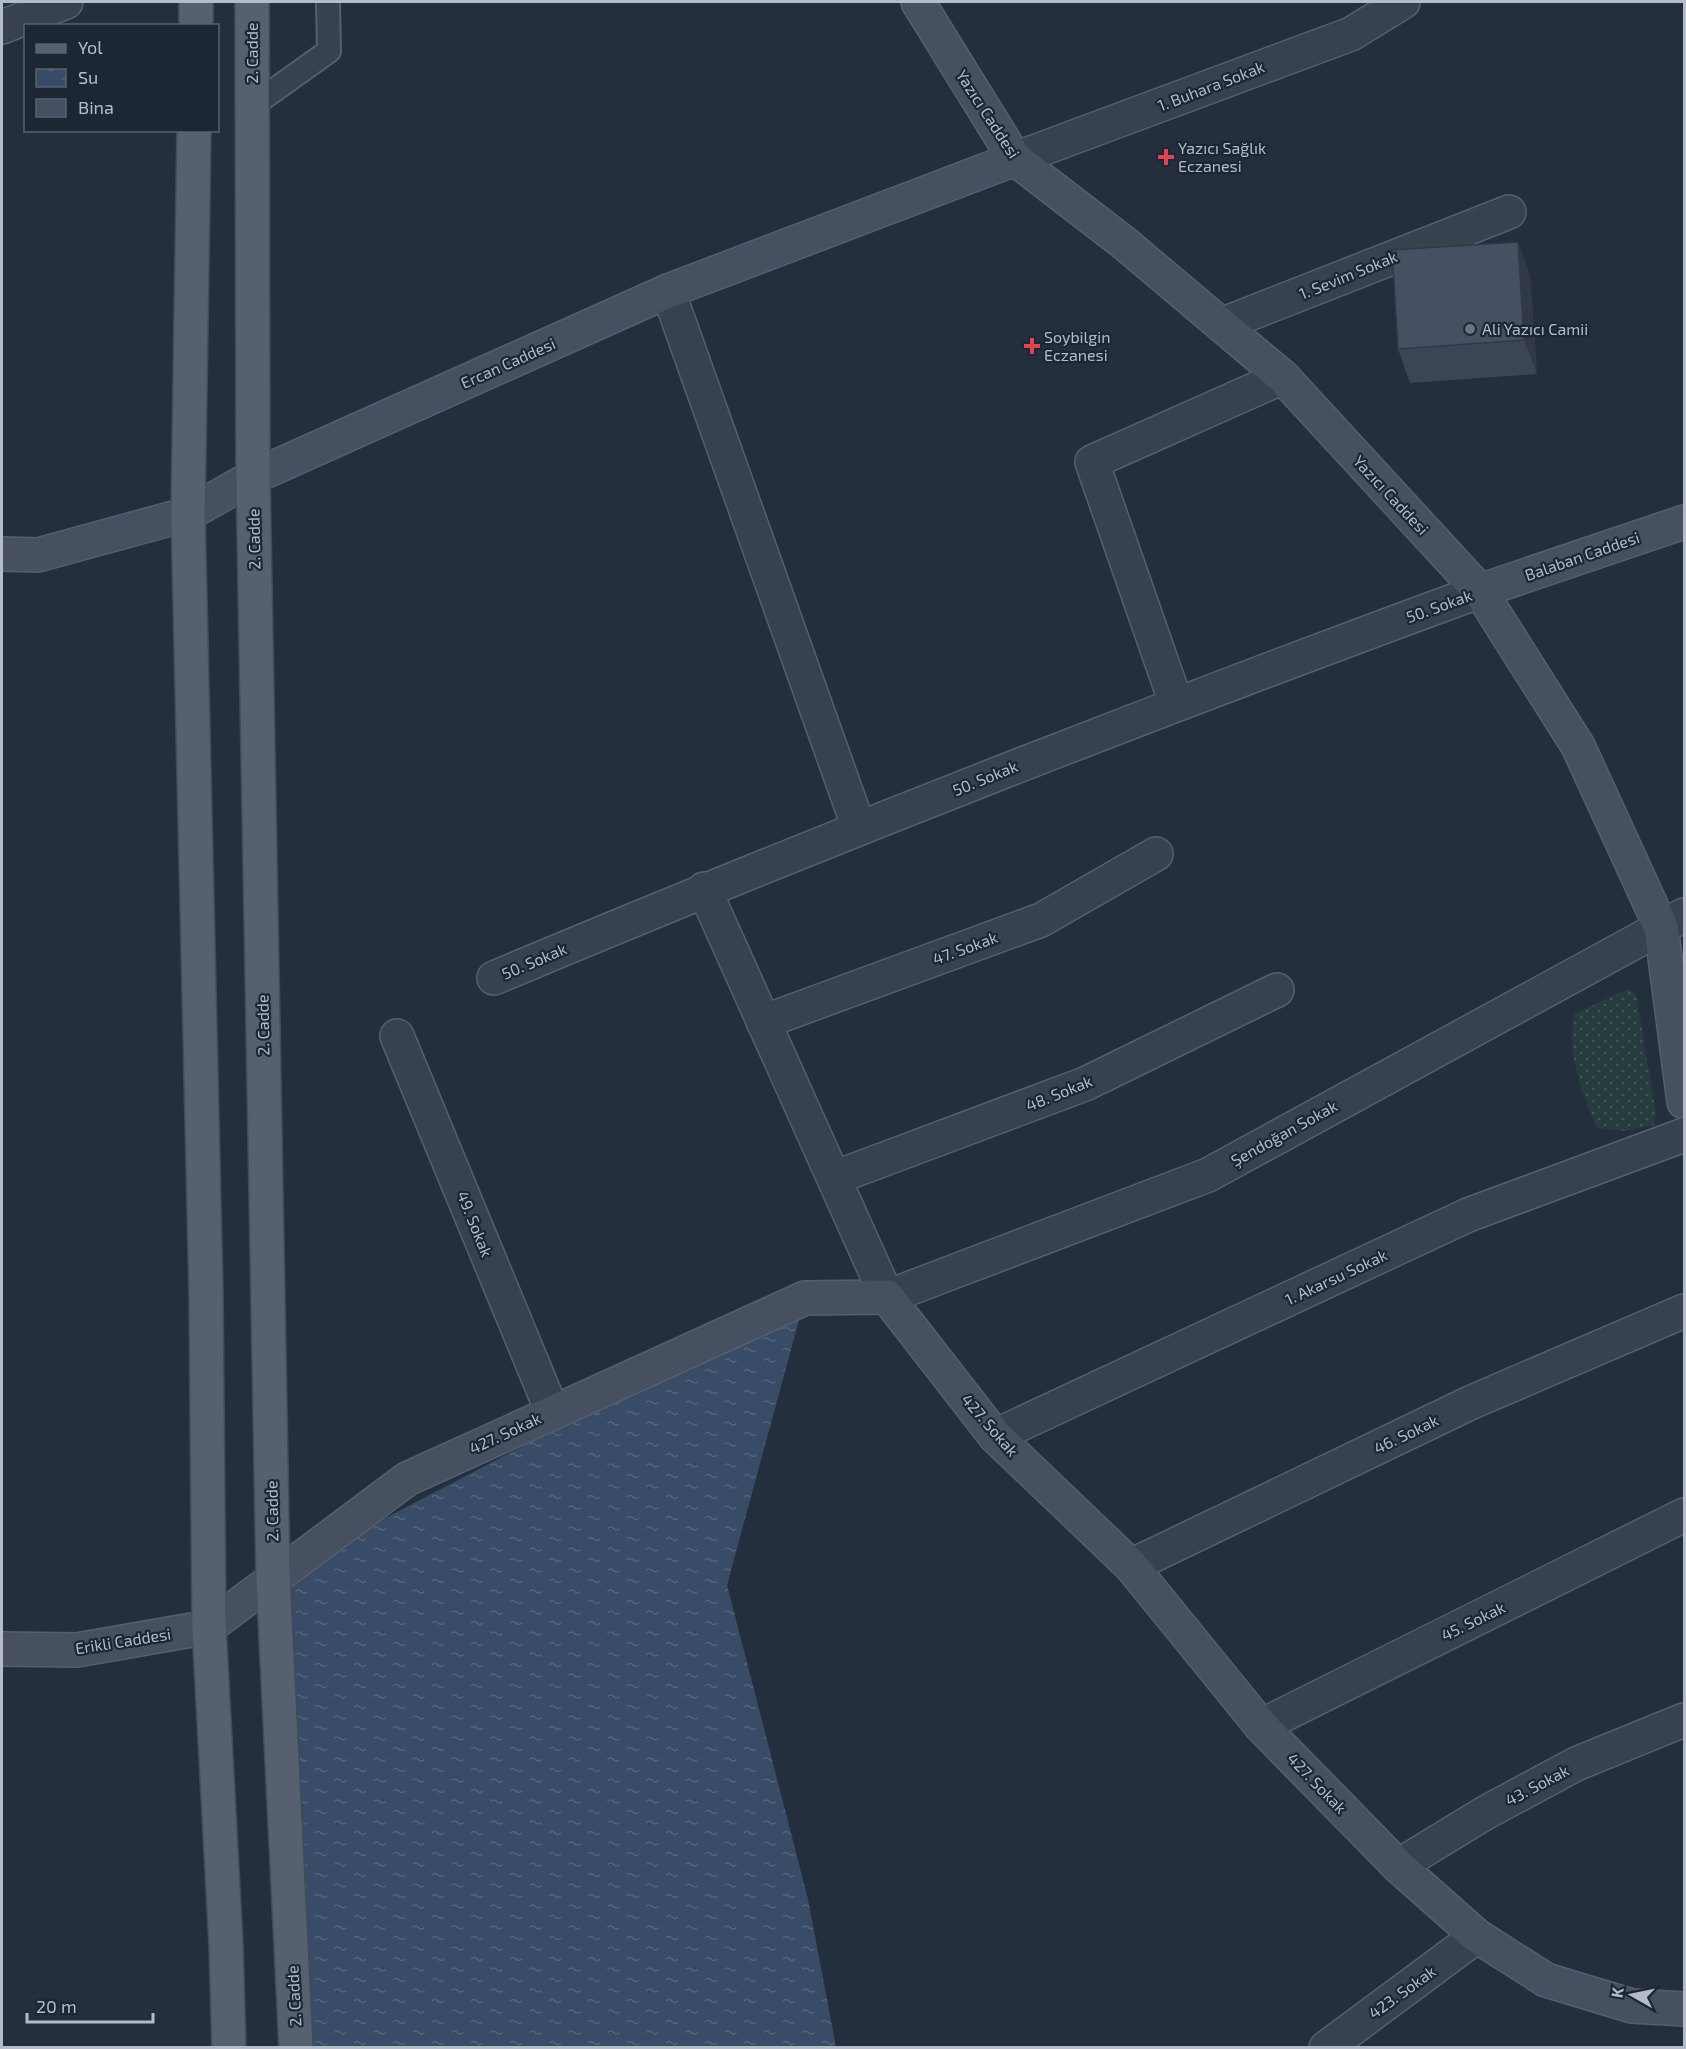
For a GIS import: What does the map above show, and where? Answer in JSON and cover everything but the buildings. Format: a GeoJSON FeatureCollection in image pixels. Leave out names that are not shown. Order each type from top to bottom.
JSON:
{"type":"FeatureCollection","features":[{"type":"Feature","properties":{"kind":"main road"},"geometry":{"type":"LineString","coordinates":[[196,2],[196,24]]}},
{"type":"Feature","properties":{"kind":"main road","name":"2. Cadde"},"geometry":{"type":"LineString","coordinates":[[252,2],[253,477],[273,1576],[296,2048]]}},
{"type":"Feature","properties":{"kind":"main road","name":"Yazıcı Caddesi"},"geometry":{"type":"LineString","coordinates":[[918,2],[1015,159],[1123,242],[1283,377],[1480,591],[1578,746],[1673,921],[1684,1102]]}},
{"type":"Feature","properties":{"kind":"main road"},"geometry":{"type":"LineString","coordinates":[[194,132],[188,514],[206,1293],[209,1627],[226,1945],[229,2048]]}},
{"type":"Feature","properties":{"kind":"main road","name":"Ercan Caddesi"},"geometry":{"type":"LineString","coordinates":[[2,554],[38,555],[188,514],[253,477],[668,291],[1015,159]]}},
{"type":"Feature","properties":{"kind":"main road","name":"Balaban Caddesi"},"geometry":{"type":"LineString","coordinates":[[1480,591],[1684,522]]}},
{"type":"Feature","properties":{"kind":"main road","name":"427. Sokak"},"geometry":{"type":"LineString","coordinates":[[209,1627],[273,1576],[407,1479],[552,1411],[805,1298],[887,1297],[994,1436],[1131,1566],[1261,1726],[1398,1866],[1477,1936],[1546,1980],[1632,2006],[1684,2009]]}},
{"type":"Feature","properties":{"kind":"main road","name":"Erikli Caddesi"},"geometry":{"type":"LineString","coordinates":[[2,1649],[77,1650],[209,1627]]}},
{"type":"Feature","properties":{"kind":"street"},"geometry":{"type":"LineString","coordinates":[[2,27],[66,2]]}},
{"type":"Feature","properties":{"kind":"street","name":"1. Buhara Sokak"},"geometry":{"type":"LineString","coordinates":[[1015,159],[1351,34],[1402,2]]}},
{"type":"Feature","properties":{"kind":"street","name":"1. Sevim Sokak"},"geometry":{"type":"LineString","coordinates":[[1221,326],[1509,212]]}},
{"type":"Feature","properties":{"kind":"street"},"geometry":{"type":"LineString","coordinates":[[668,291],[859,828]]}},
{"type":"Feature","properties":{"kind":"street"},"geometry":{"type":"LineString","coordinates":[[1176,703],[1092,462],[1283,377]]}},
{"type":"Feature","properties":{"kind":"street","name":"50. Sokak"},"geometry":{"type":"LineString","coordinates":[[494,978],[704,890],[1176,703],[1480,591]]}},
{"type":"Feature","properties":{"kind":"street","name":"47. Sokak"},"geometry":{"type":"LineString","coordinates":[[764,1022],[1041,920],[1156,854]]}},
{"type":"Feature","properties":{"kind":"street"},"geometry":{"type":"LineString","coordinates":[[704,890],[887,1297]]}},
{"type":"Feature","properties":{"kind":"street","name":"Şendoğan Sokak"},"geometry":{"type":"LineString","coordinates":[[887,1297],[1208,1175],[1673,921]]}},
{"type":"Feature","properties":{"kind":"street","name":"48. Sokak"},"geometry":{"type":"LineString","coordinates":[[834,1178],[1085,1084],[1277,990]]}},
{"type":"Feature","properties":{"kind":"street","name":"49. Sokak"},"geometry":{"type":"LineString","coordinates":[[397,1036],[552,1411]]}},
{"type":"Feature","properties":{"kind":"street","name":"1. Akarsu Sokak"},"geometry":{"type":"LineString","coordinates":[[994,1436],[1468,1215],[1684,1135]]}},
{"type":"Feature","properties":{"kind":"street","name":"46. Sokak"},"geometry":{"type":"LineString","coordinates":[[1131,1566],[1472,1402],[1684,1311]]}},
{"type":"Feature","properties":{"kind":"street","name":"45. Sokak"},"geometry":{"type":"LineString","coordinates":[[1261,1726],[1684,1515]]}},
{"type":"Feature","properties":{"kind":"street","name":"43. Sokak"},"geometry":{"type":"LineString","coordinates":[[1398,1866],[1485,1813],[1576,1764],[1684,1720]]}},
{"type":"Feature","properties":{"kind":"street","name":"423. Sokak"},"geometry":{"type":"LineString","coordinates":[[1326,2048],[1477,1936]]}},
{"type":"Feature","properties":{"kind":"lane"},"geometry":{"type":"LineString","coordinates":[[252,106],[329,51],[328,2]]}},
{"type":"Feature","properties":{"kind":"green space"},"geometry":{"type":"Polygon","coordinates":[[[1628,989],[1636,994],[1656,1114],[1654,1125],[1626,1131],[1597,1128],[1581,1086],[1574,1058],[1572,1029],[1574,1014],[1628,989]]]}},
{"type":"Feature","properties":{"kind":"water"},"geometry":{"type":"Polygon","coordinates":[[[805,1298],[727,1585],[808,1899],[836,2047],[285,2047],[273,1577],[805,1298]]]}},
{"type":"Feature","properties":{"kind":"place","name":"Yazıcı Sağlık Eczanesi"},"geometry":{"type":"Point","coordinates":[1166,157]}},
{"type":"Feature","properties":{"kind":"place","name":"Ali Yazıcı Camii"},"geometry":{"type":"Point","coordinates":[1470,329]}},
{"type":"Feature","properties":{"kind":"place","name":"Soybilgin Eczanesi"},"geometry":{"type":"Point","coordinates":[1032,346]}}]}
